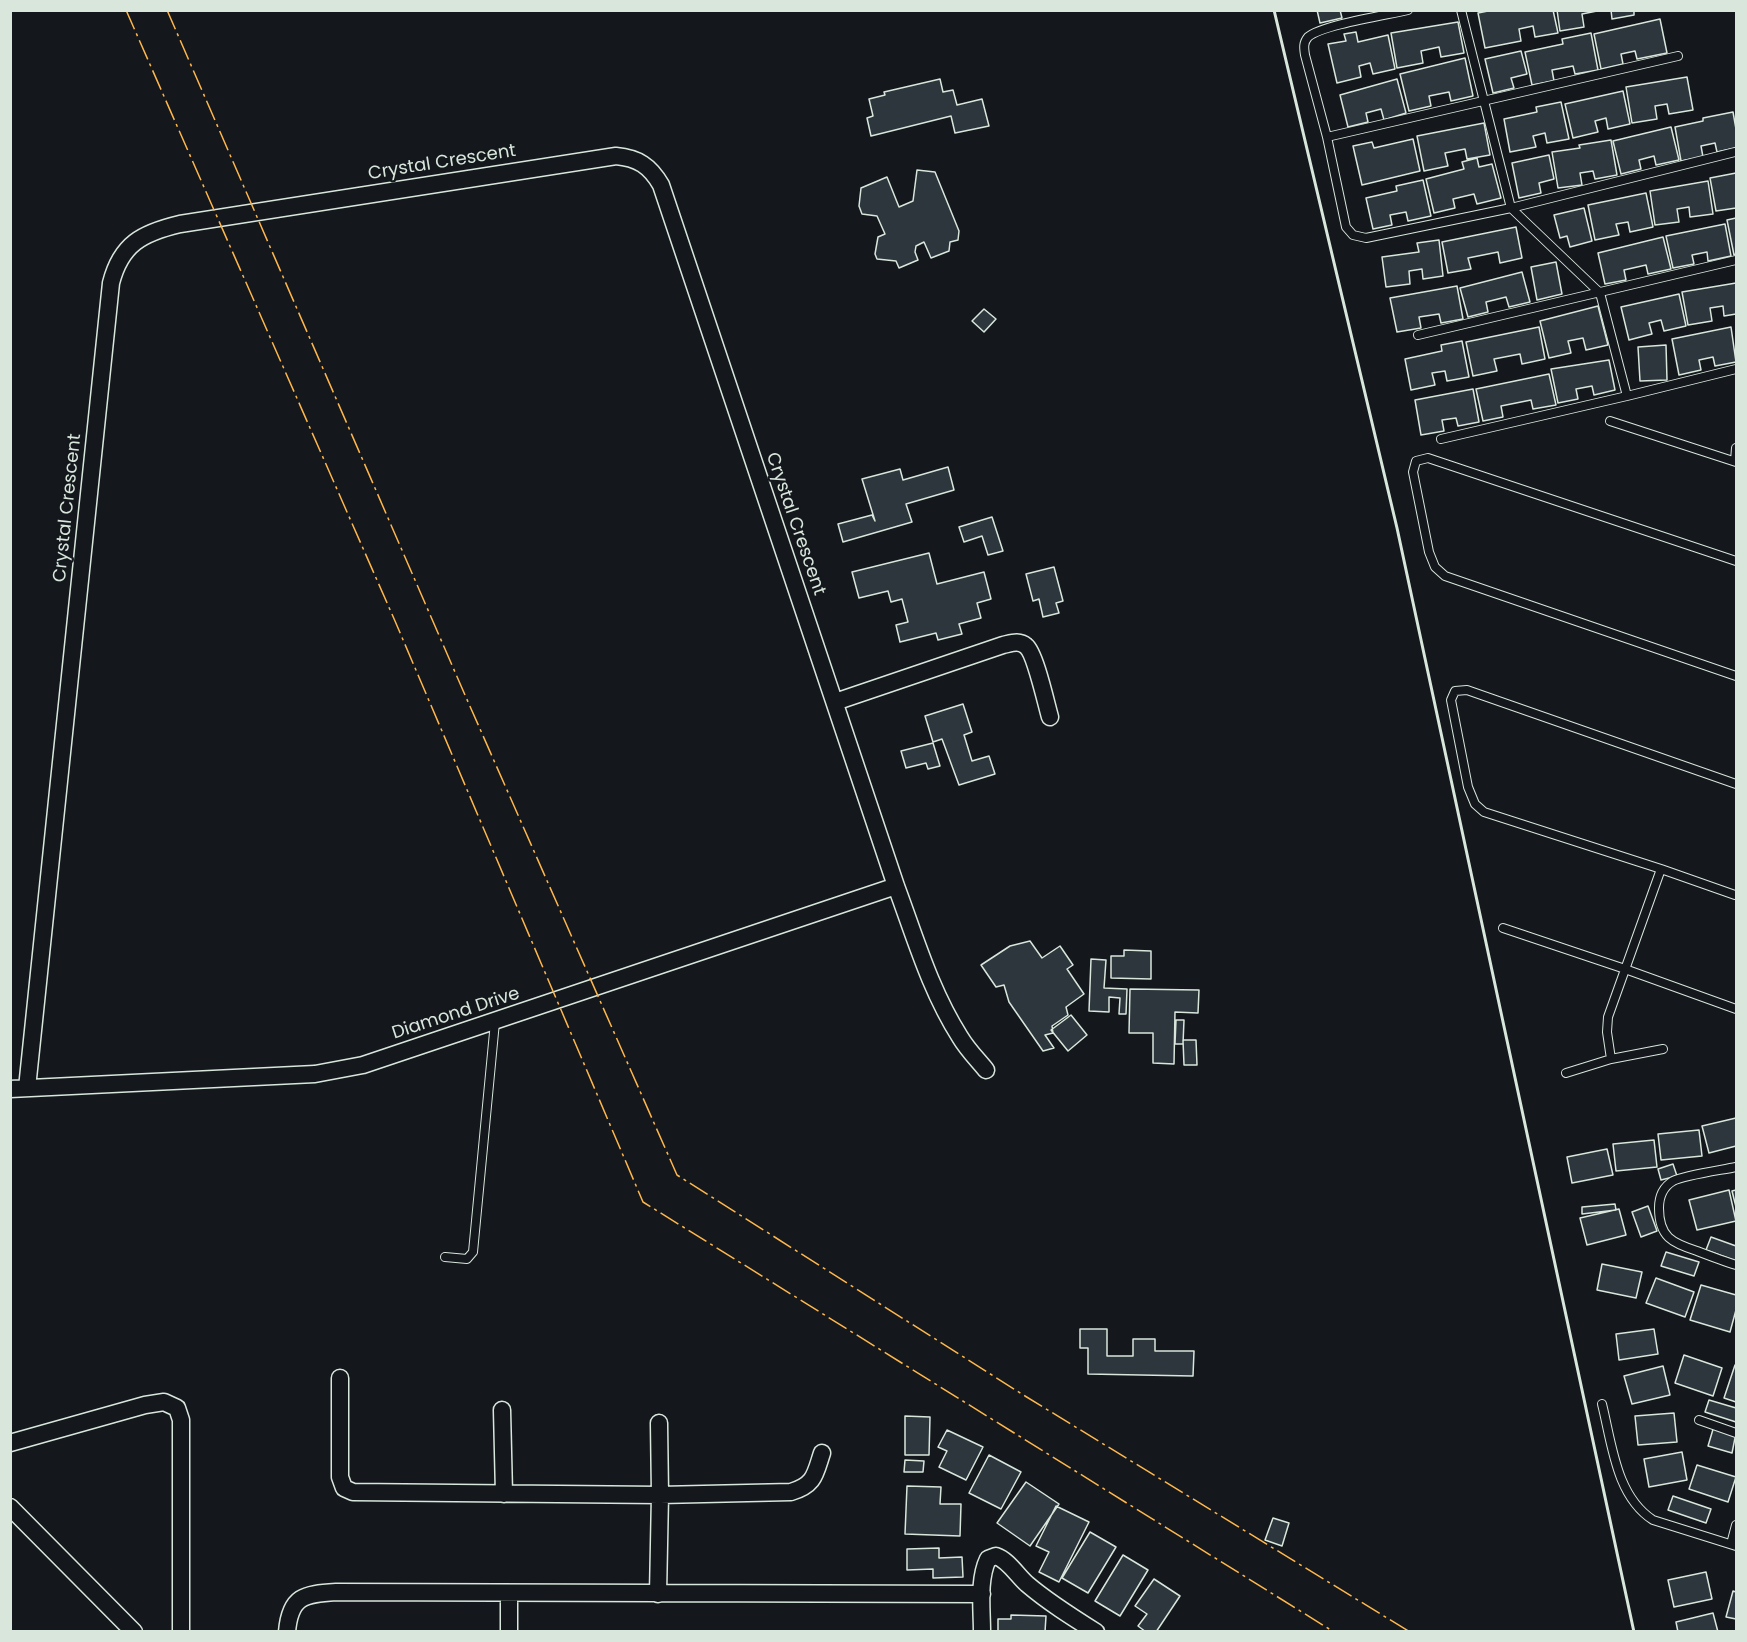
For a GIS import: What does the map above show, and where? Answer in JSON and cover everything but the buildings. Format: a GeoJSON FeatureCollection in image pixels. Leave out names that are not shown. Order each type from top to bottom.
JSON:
{"type":"FeatureCollection","features":[{"type":"Feature","properties":{"kind":"street","name":"Crystal Crescent"},"geometry":{"type":"LineString","coordinates":[[19,1088],[111,283],[122,255],[129,246],[147,234],[180,224],[606,157],[632,158],[645,165],[661,184],[896,886],[930,980],[945,1013],[961,1039],[986,1070]]}},
{"type":"Feature","properties":{"kind":"street"},"geometry":{"type":"LineString","coordinates":[[835,702],[1019,642],[1028,647],[1033,659],[1050,717]]}},
{"type":"Feature","properties":{"kind":"street","name":"Diamond Drive"},"geometry":{"type":"LineString","coordinates":[[19,1088],[291,1076],[354,1068],[896,886]]}},
{"type":"Feature","properties":{"kind":"street"},"geometry":{"type":"LineString","coordinates":[[340,1378],[340,1477],[341,1484],[353,1492],[660,1495],[791,1492],[804,1488],[813,1479],[822,1453]]}},
{"type":"Feature","properties":{"kind":"street"},"geometry":{"type":"LineString","coordinates":[[10,1443],[158,1403],[169,1403],[177,1408],[181,1420],[181,1632]]}},
{"type":"Feature","properties":{"kind":"street"},"geometry":{"type":"LineString","coordinates":[[502,1410],[504,1494]]}},
{"type":"Feature","properties":{"kind":"street"},"geometry":{"type":"LineString","coordinates":[[658,1594],[659,1423]]}},
{"type":"Feature","properties":{"kind":"street"},"geometry":{"type":"LineString","coordinates":[[10,1508],[134,1632]]}},
{"type":"Feature","properties":{"kind":"street"},"geometry":{"type":"LineString","coordinates":[[982,1632],[982,1594],[986,1562],[991,1557],[999,1557],[1025,1583],[1048,1601],[1096,1632]]}},
{"type":"Feature","properties":{"kind":"street"},"geometry":{"type":"LineString","coordinates":[[287,1632],[290,1611],[296,1602],[311,1594],[336,1592],[982,1594]]}},
{"type":"Feature","properties":{"kind":"street"},"geometry":{"type":"LineString","coordinates":[[509,1593],[510,1632]]}},
{"type":"Feature","properties":{"kind":"lane"},"geometry":{"type":"LineString","coordinates":[[1408,10],[1325,29],[1309,36],[1305,42],[1305,55],[1328,137],[1346,227],[1353,236],[1374,237],[1511,207],[1735,152]]}},
{"type":"Feature","properties":{"kind":"lane"},"geometry":{"type":"LineString","coordinates":[[1461,10],[1511,207],[1600,293],[1627,396]]}},
{"type":"Feature","properties":{"kind":"lane"},"geometry":{"type":"LineString","coordinates":[[1328,137],[1678,56]]}},
{"type":"Feature","properties":{"kind":"lane"},"geometry":{"type":"LineString","coordinates":[[1418,335],[1737,260]]}},
{"type":"Feature","properties":{"kind":"lane"},"geometry":{"type":"LineString","coordinates":[[1441,439],[1737,369]]}},
{"type":"Feature","properties":{"kind":"lane"},"geometry":{"type":"LineString","coordinates":[[1610,421],[1736,461],[1737,448]]}},
{"type":"Feature","properties":{"kind":"lane"},"geometry":{"type":"LineString","coordinates":[[1737,561],[1428,458],[1416,461],[1413,472],[1429,552],[1435,567],[1445,576],[1737,676]]}},
{"type":"Feature","properties":{"kind":"lane"},"geometry":{"type":"LineString","coordinates":[[1736,893],[1484,812],[1475,804],[1468,787],[1451,700],[1455,691],[1467,690],[1737,784]]}},
{"type":"Feature","properties":{"kind":"lane"},"geometry":{"type":"LineString","coordinates":[[1611,1059],[1607,1032],[1608,1017],[1661,869]]}},
{"type":"Feature","properties":{"kind":"lane"},"geometry":{"type":"LineString","coordinates":[[1503,928],[1737,1009]]}},
{"type":"Feature","properties":{"kind":"lane"},"geometry":{"type":"LineString","coordinates":[[445,1257],[467,1259],[473,1252],[495,1022]]}},
{"type":"Feature","properties":{"kind":"lane"},"geometry":{"type":"LineString","coordinates":[[1566,1073],[1611,1059],[1664,1049]]}},
{"type":"Feature","properties":{"kind":"lane"},"geometry":{"type":"LineString","coordinates":[[1737,1167],[1674,1181],[1664,1190],[1659,1199],[1659,1212],[1660,1225],[1667,1237],[1677,1245],[1737,1265]]}},
{"type":"Feature","properties":{"kind":"lane"},"geometry":{"type":"LineString","coordinates":[[1602,1404],[1626,1491],[1642,1513],[1653,1520],[1734,1545],[1737,1525]]}},
{"type":"Feature","properties":{"kind":"lane"},"geometry":{"type":"LineString","coordinates":[[1699,1420],[1737,1433]]}},
{"type":"Feature","properties":{"kind":"wall"},"geometry":{"type":"LineString","coordinates":[[1274,10],[1397,528],[1634,1632]]}},
{"type":"Feature","properties":{"kind":"power"},"geometry":{"type":"LineString","coordinates":[[126,10],[395,621],[643,1202],[1334,1632]]}},
{"type":"Feature","properties":{"kind":"power"},"geometry":{"type":"LineString","coordinates":[[167,10],[677,1175],[1025,1396],[1410,1632]]}}]}
